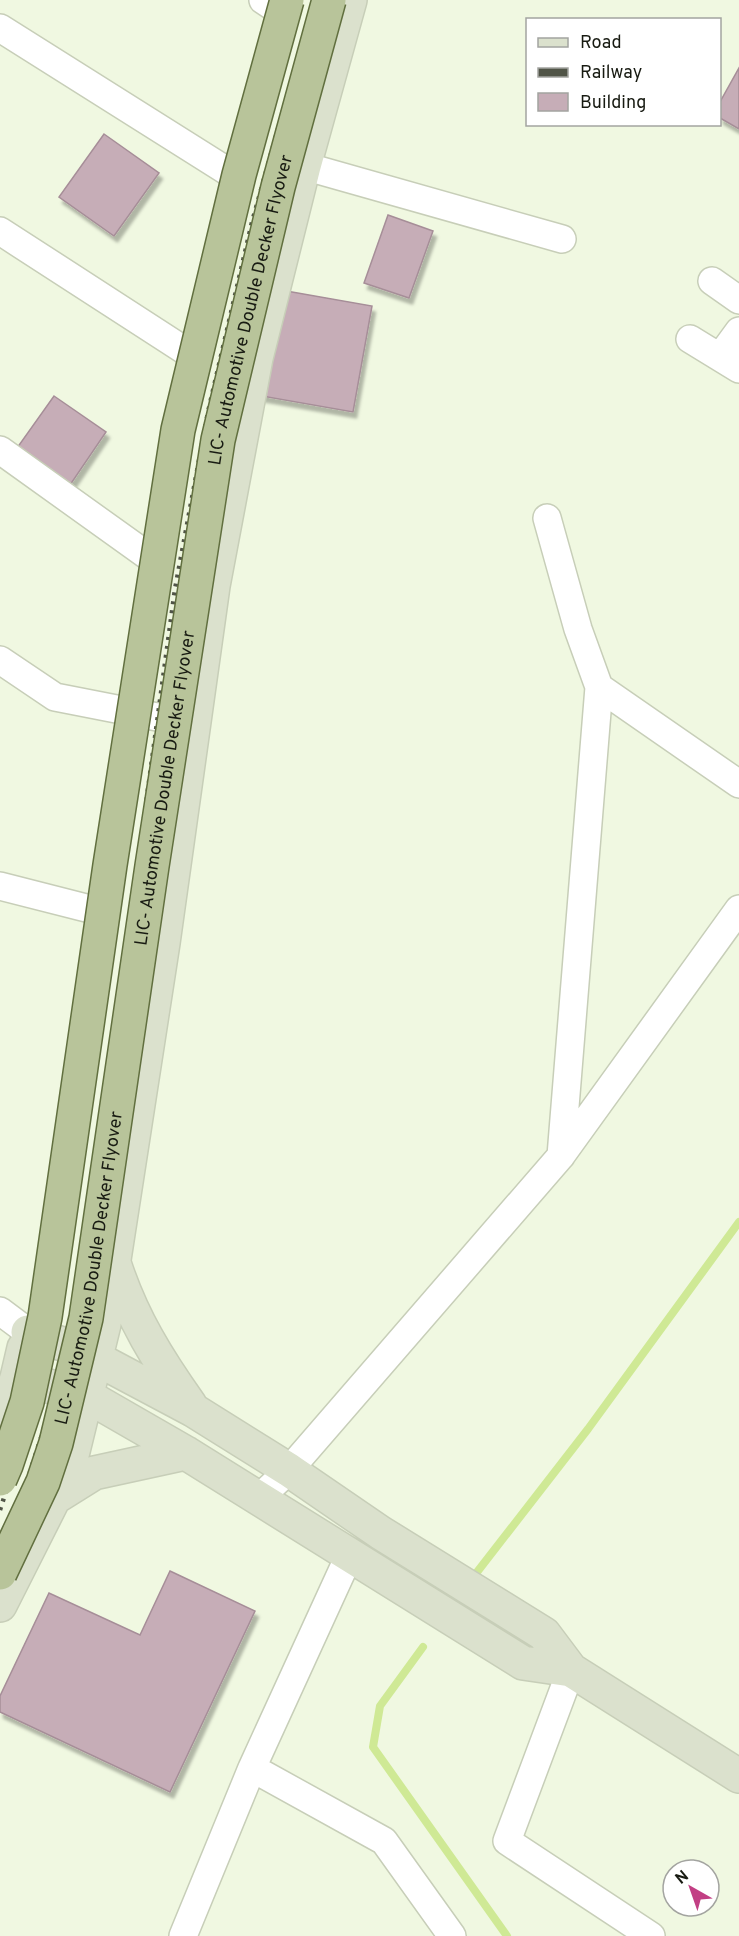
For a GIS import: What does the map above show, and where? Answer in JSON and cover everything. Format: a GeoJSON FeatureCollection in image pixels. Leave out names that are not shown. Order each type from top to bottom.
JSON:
{"type":"FeatureCollection","features":[{"type":"Feature","properties":{"kind":"main road","name":"LIC- Automotive Double Decker Flyover"},"geometry":{"type":"LineString","coordinates":[[0,1573],[43,1482],[53,1453],[86,1318],[152,866],[218,440],[278,187],[329,0]]}},
{"type":"Feature","properties":{"kind":"main road"},"geometry":{"type":"LineString","coordinates":[[0,1605],[54,1498],[72,1451],[104,1324],[163,943],[213,586],[256,358],[304,166],[350,0]]}},
{"type":"Feature","properties":{"kind":"main road","name":"LIC- Automotive Double Decker Flyover"},"geometry":{"type":"LineString","coordinates":[[0,1479],[27,1402],[45,1317],[110,865],[178,430],[238,174],[274,1]]}},
{"type":"Feature","properties":{"kind":"main road"},"geometry":{"type":"LineString","coordinates":[[0,1427],[17,1378],[28,1332],[161,467],[227,171],[274,1]]}},
{"type":"Feature","properties":{"kind":"main road"},"geometry":{"type":"LineString","coordinates":[[114,1261],[125,1296],[142,1329],[163,1366],[193,1410]]}},
{"type":"Feature","properties":{"kind":"main road"},"geometry":{"type":"LineString","coordinates":[[28,1332],[82,1351],[193,1410],[290,1470],[381,1533],[544,1634],[571,1670],[739,1776]]}},
{"type":"Feature","properties":{"kind":"main road"},"geometry":{"type":"LineString","coordinates":[[17,1378],[87,1395],[186,1452],[523,1663],[571,1670]]}},
{"type":"Feature","properties":{"kind":"main road"},"geometry":{"type":"LineString","coordinates":[[54,1498],[94,1473],[186,1452]]}},
{"type":"Feature","properties":{"kind":"street"},"geometry":{"type":"LineString","coordinates":[[0,28],[227,171]]}},
{"type":"Feature","properties":{"kind":"street"},"geometry":{"type":"LineString","coordinates":[[304,166],[562,239]]}},
{"type":"Feature","properties":{"kind":"street"},"geometry":{"type":"LineString","coordinates":[[0,231],[187,352]]}},
{"type":"Feature","properties":{"kind":"street"},"geometry":{"type":"LineString","coordinates":[[712,281],[739,300]]}},
{"type":"Feature","properties":{"kind":"street"},"geometry":{"type":"LineString","coordinates":[[690,339],[730,363],[739,331]]}},
{"type":"Feature","properties":{"kind":"street"},"geometry":{"type":"LineString","coordinates":[[0,450],[148,556]]}},
{"type":"Feature","properties":{"kind":"street"},"geometry":{"type":"LineString","coordinates":[[548,518],[578,629],[598,687],[560,1157]]}},
{"type":"Feature","properties":{"kind":"street"},"geometry":{"type":"LineString","coordinates":[[0,660],[55,698],[194,724]]}},
{"type":"Feature","properties":{"kind":"street"},"geometry":{"type":"LineString","coordinates":[[598,687],[739,784]]}},
{"type":"Feature","properties":{"kind":"street"},"geometry":{"type":"LineString","coordinates":[[0,886],[94,910]]}},
{"type":"Feature","properties":{"kind":"street"},"geometry":{"type":"LineString","coordinates":[[259,1498],[290,1470],[560,1157],[739,909]]}},
{"type":"Feature","properties":{"kind":"street"},"geometry":{"type":"LineString","coordinates":[[0,1311],[28,1332]]}},
{"type":"Feature","properties":{"kind":"street"},"geometry":{"type":"LineString","coordinates":[[183,1936],[252,1768],[349,1556]]}},
{"type":"Feature","properties":{"kind":"street"},"geometry":{"type":"LineString","coordinates":[[571,1670],[507,1841],[651,1936]]}},
{"type":"Feature","properties":{"kind":"street"},"geometry":{"type":"LineString","coordinates":[[252,1768],[384,1841],[452,1936]]}},
{"type":"Feature","properties":{"kind":"building"},"geometry":{"type":"Polygon","coordinates":[[[739,68],[739,129],[721,119],[721,100],[739,68]]]}},
{"type":"Feature","properties":{"kind":"building"},"geometry":{"type":"Polygon","coordinates":[[[104,134],[159,173],[114,236],[59,197],[104,134]]]}},
{"type":"Feature","properties":{"kind":"building"},"geometry":{"type":"Polygon","coordinates":[[[388,215],[433,231],[409,298],[364,283],[388,215]]]}},
{"type":"Feature","properties":{"kind":"building"},"geometry":{"type":"Polygon","coordinates":[[[275,289],[372,306],[353,412],[256,395],[275,289]]]}},
{"type":"Feature","properties":{"kind":"building"},"geometry":{"type":"Polygon","coordinates":[[[54,396],[106,432],[70,485],[17,448],[54,396]]]}},
{"type":"Feature","properties":{"kind":"building"},"geometry":{"type":"Polygon","coordinates":[[[170,1571],[255,1611],[170,1792],[0,1712],[0,1696],[49,1593],[140,1635],[170,1571]]]}},
{"type":"Feature","properties":{"kind":"waterway"},"geometry":{"type":"LineString","coordinates":[[474,1576],[588,1429],[739,1222]]}},
{"type":"Feature","properties":{"kind":"waterway"},"geometry":{"type":"LineString","coordinates":[[423,1647],[380,1706],[373,1747],[507,1936]]}},
{"type":"Feature","properties":{"kind":"railway"},"geometry":{"type":"LineString","coordinates":[[0,1510],[41,1383],[70,1239],[159,586],[191,408],[235,218],[296,0]]}},
{"type":"Feature","properties":{"kind":"railway"},"geometry":{"type":"LineString","coordinates":[[0,1558],[7,1545],[57,1387],[87,1241],[175,589],[208,412],[252,222],[314,0]]}}]}
